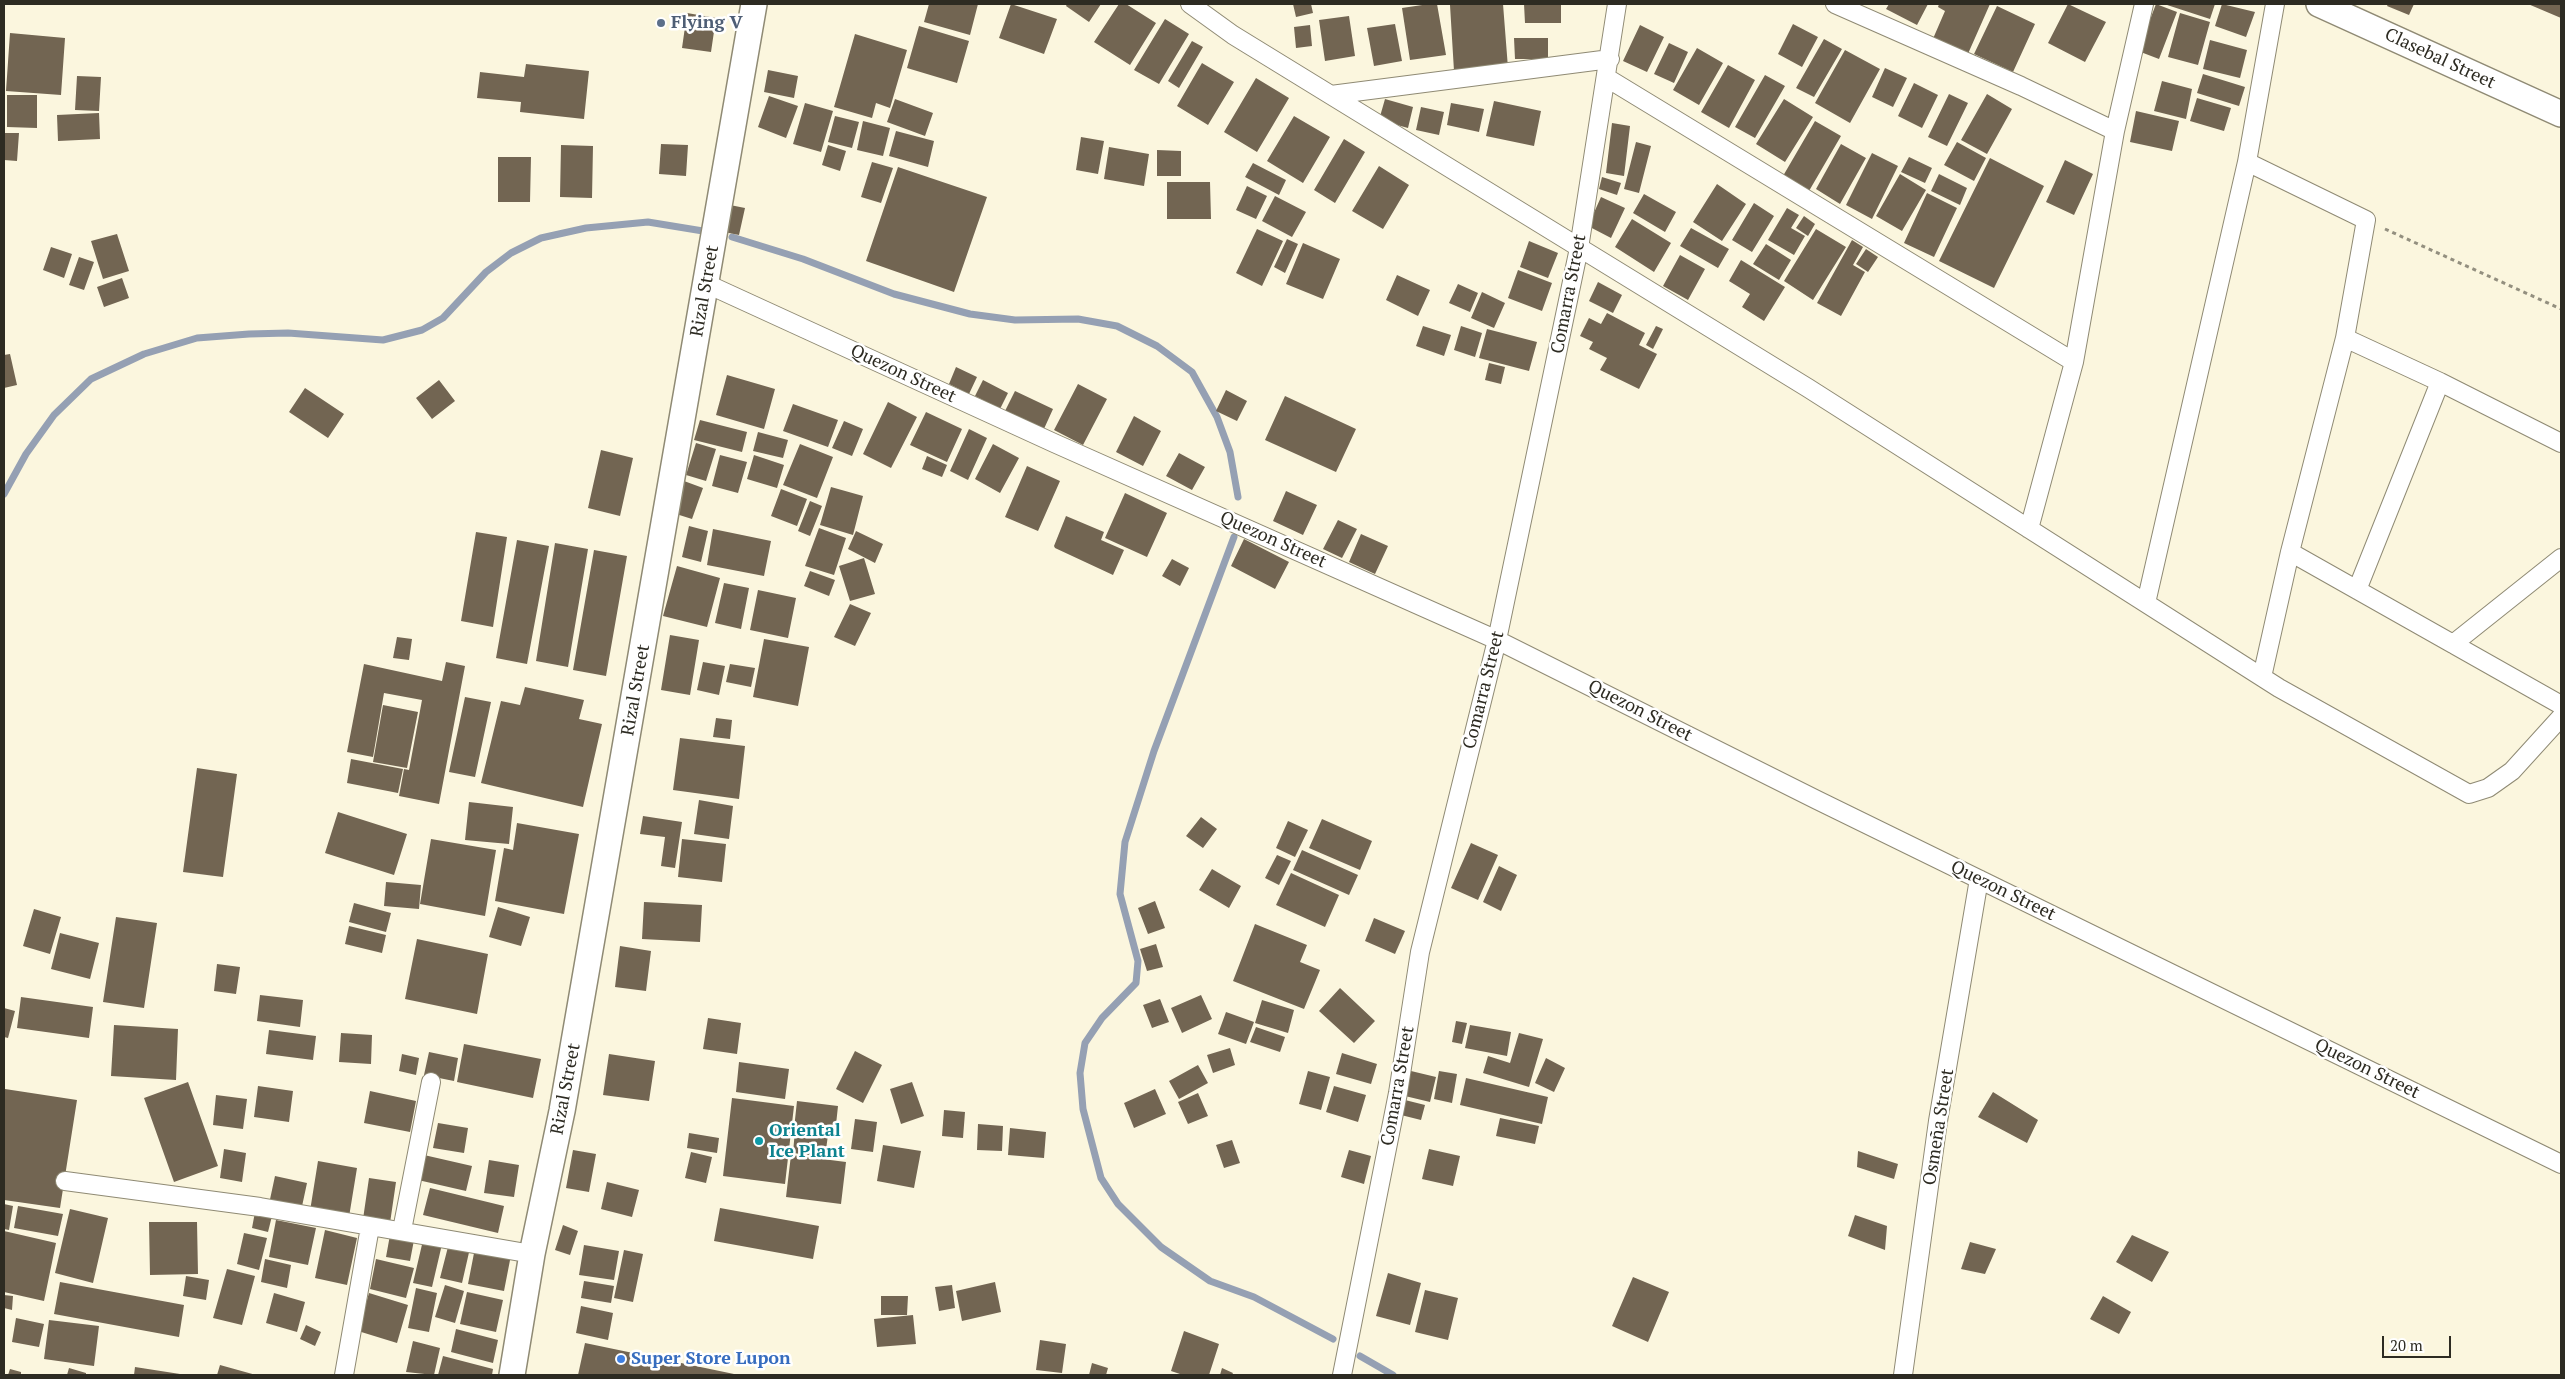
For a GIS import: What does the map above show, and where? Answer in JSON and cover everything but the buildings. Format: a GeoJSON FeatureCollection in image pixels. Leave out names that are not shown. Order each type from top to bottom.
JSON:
{"type":"FeatureCollection","features":[{"type":"Feature","properties":{"kind":"street","name":"Rizal Street"},"geometry":{"type":"LineString","coordinates":[[512,1375],[532,1254],[562,1111],[707,284],[754,4]]}},
{"type":"Feature","properties":{"kind":"street"},"geometry":{"type":"LineString","coordinates":[[1190,4],[1233,35],[1808,388],[2262,677],[2469,794],[2488,788],[2512,771],[2561,717]]}},
{"type":"Feature","properties":{"kind":"street","name":"Comarra Street"},"geometry":{"type":"LineString","coordinates":[[1342,1375],[1398,1093],[1420,952],[1579,248],[1618,4]]}},
{"type":"Feature","properties":{"kind":"street"},"geometry":{"type":"LineString","coordinates":[[1835,4],[2021,86],[2115,131]]}},
{"type":"Feature","properties":{"kind":"street"},"geometry":{"type":"LineString","coordinates":[[2029,530],[2074,362],[2115,131],[2144,4]]}},
{"type":"Feature","properties":{"kind":"street"},"geometry":{"type":"LineString","coordinates":[[2146,603],[2247,162],[2276,4]]}},
{"type":"Feature","properties":{"kind":"street","name":"Clasebal Street"},"geometry":{"type":"LineString","coordinates":[[2319,4],[2561,114]]}},
{"type":"Feature","properties":{"kind":"street"},"geometry":{"type":"LineString","coordinates":[[1331,96],[1610,59]]}},
{"type":"Feature","properties":{"kind":"street"},"geometry":{"type":"LineString","coordinates":[[1607,78],[2074,362]]}},
{"type":"Feature","properties":{"kind":"street"},"geometry":{"type":"LineString","coordinates":[[2247,162],[2366,220],[2345,338],[2290,552],[2262,677]]}},
{"type":"Feature","properties":{"kind":"street","name":"Quezon Street"},"geometry":{"type":"LineString","coordinates":[[707,284],[1054,443],[1492,638],[1978,879],[2561,1164]]}},
{"type":"Feature","properties":{"kind":"street"},"geometry":{"type":"LineString","coordinates":[[2345,338],[2440,382],[2561,443]]}},
{"type":"Feature","properties":{"kind":"street"},"geometry":{"type":"LineString","coordinates":[[2356,590],[2440,382]]}},
{"type":"Feature","properties":{"kind":"street"},"geometry":{"type":"LineString","coordinates":[[2290,552],[2561,705]]}},
{"type":"Feature","properties":{"kind":"street"},"geometry":{"type":"LineString","coordinates":[[2452,644],[2561,558]]}},
{"type":"Feature","properties":{"kind":"street","name":"Osmeña Street"},"geometry":{"type":"LineString","coordinates":[[1903,1375],[1938,1121],[1978,879]]}},
{"type":"Feature","properties":{"kind":"street"},"geometry":{"type":"LineString","coordinates":[[402,1230],[431,1082]]}},
{"type":"Feature","properties":{"kind":"street"},"geometry":{"type":"LineString","coordinates":[[65,1181],[260,1207],[370,1227],[402,1230],[532,1254]]}},
{"type":"Feature","properties":{"kind":"street"},"geometry":{"type":"LineString","coordinates":[[344,1375],[370,1227]]}},
{"type":"Feature","properties":{"kind":"path"},"geometry":{"type":"LineString","coordinates":[[2366,220],[2561,309]]}},
{"type":"Feature","properties":{"kind":"waterway"},"geometry":{"type":"LineString","coordinates":[[4,494],[26,454],[54,415],[91,379],[144,354],[197,338],[249,334],[288,333],[383,340],[422,330],[443,318],[486,272],[511,253],[541,238],[586,228],[648,222],[703,231]]}},
{"type":"Feature","properties":{"kind":"waterway"},"geometry":{"type":"LineString","coordinates":[[732,237],[803,259],[894,294],[970,314],[1015,320],[1078,319],[1117,326],[1157,346],[1192,372],[1217,417],[1230,452],[1238,497]]}},
{"type":"Feature","properties":{"kind":"waterway"},"geometry":{"type":"LineString","coordinates":[[1234,537],[1154,751],[1125,842],[1120,894],[1138,961],[1136,983],[1102,1018],[1085,1043],[1080,1073],[1083,1109],[1101,1178],[1118,1204],[1161,1247],[1210,1281],[1254,1297],[1333,1339]]}},
{"type":"Feature","properties":{"kind":"waterway"},"geometry":{"type":"LineString","coordinates":[[1360,1356],[1393,1375]]}},
{"type":"Feature","properties":{"kind":"place","name":"Flying V"},"geometry":{"type":"Point","coordinates":[661,23]}},
{"type":"Feature","properties":{"kind":"place","name":"Oriental Ice Plant"},"geometry":{"type":"Point","coordinates":[759,1141]}},
{"type":"Feature","properties":{"kind":"place","name":"Super Store Lupon"},"geometry":{"type":"Point","coordinates":[621,1359]}}]}
